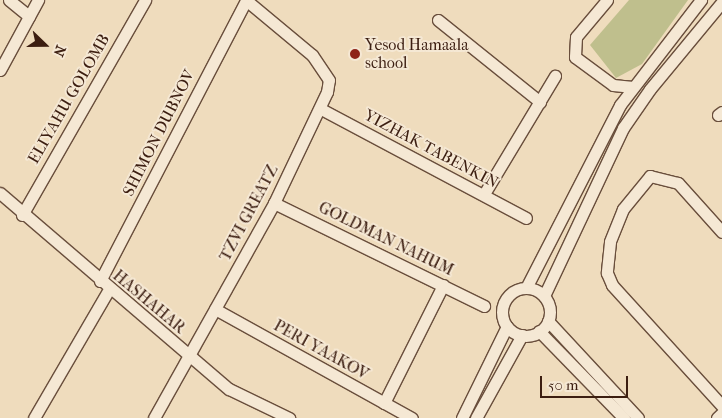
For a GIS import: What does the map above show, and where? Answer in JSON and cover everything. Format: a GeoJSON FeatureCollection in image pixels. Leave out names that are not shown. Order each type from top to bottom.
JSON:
{"type":"FeatureCollection","features":[{"type":"Feature","properties":{"kind":"street"},"geometry":{"type":"LineString","coordinates":[[9,0],[29,16]]}},
{"type":"Feature","properties":{"kind":"street"},"geometry":{"type":"LineString","coordinates":[[0,70],[38,0]]}},
{"type":"Feature","properties":{"kind":"street","name":"ELIYAHU GOLOMB"},"geometry":{"type":"LineString","coordinates":[[22,215],[144,0]]}},
{"type":"Feature","properties":{"kind":"street","name":"TZVI GREATZ"},"geometry":{"type":"LineString","coordinates":[[154,418],[274,203],[321,109],[329,80],[312,55],[246,0]]}},
{"type":"Feature","properties":{"kind":"street","name":"SHIMON DUBNOV"},"geometry":{"type":"LineString","coordinates":[[34,418],[105,285],[246,0]]}},
{"type":"Feature","properties":{"kind":"street"},"geometry":{"type":"LineString","coordinates":[[607,0],[576,36],[573,48],[575,57],[613,85],[633,87]]}},
{"type":"Feature","properties":{"kind":"street"},"geometry":{"type":"LineString","coordinates":[[526,288],[620,105],[702,0]]}},
{"type":"Feature","properties":{"kind":"street"},"geometry":{"type":"LineString","coordinates":[[544,296],[624,128],[650,89],[722,2]]}},
{"type":"Feature","properties":{"kind":"street"},"geometry":{"type":"LineString","coordinates":[[438,20],[540,102]]}},
{"type":"Feature","properties":{"kind":"street"},"geometry":{"type":"LineString","coordinates":[[484,194],[556,76]]}},
{"type":"Feature","properties":{"kind":"street"},"geometry":{"type":"LineString","coordinates":[[613,85],[620,105]]}},
{"type":"Feature","properties":{"kind":"street","name":"YIZHAK TABENKIN"},"geometry":{"type":"LineString","coordinates":[[321,109],[526,218]]}},
{"type":"Feature","properties":{"kind":"street"},"geometry":{"type":"LineString","coordinates":[[722,232],[678,183],[650,176],[623,208],[610,242],[607,273],[612,285],[722,406]]}},
{"type":"Feature","properties":{"kind":"street"},"geometry":{"type":"LineString","coordinates":[[469,187],[486,185],[493,179]]}},
{"type":"Feature","properties":{"kind":"street","name":"HASHAHAR"},"geometry":{"type":"LineString","coordinates":[[0,193],[22,215],[229,389],[289,418]]}},
{"type":"Feature","properties":{"kind":"street","name":"GOLDMAN NAHUM"},"geometry":{"type":"LineString","coordinates":[[274,203],[484,306]]}},
{"type":"Feature","properties":{"kind":"street"},"geometry":{"type":"LineString","coordinates":[[384,403],[443,285]]}},
{"type":"Feature","properties":{"kind":"street"},"geometry":{"type":"LineString","coordinates":[[526,288],[544,296],[549,308],[548,321],[539,331],[522,335],[507,326],[502,317],[504,303],[512,292],[526,288]]}},
{"type":"Feature","properties":{"kind":"street","name":"PERI YAAKOV"},"geometry":{"type":"LineString","coordinates":[[214,309],[412,418]]}},
{"type":"Feature","properties":{"kind":"street"},"geometry":{"type":"LineString","coordinates":[[548,321],[638,418]]}},
{"type":"Feature","properties":{"kind":"street"},"geometry":{"type":"LineString","coordinates":[[462,418],[507,326]]}},
{"type":"Feature","properties":{"kind":"street"},"geometry":{"type":"LineString","coordinates":[[539,331],[624,418]]}},
{"type":"Feature","properties":{"kind":"street"},"geometry":{"type":"LineString","coordinates":[[476,418],[522,335]]}},
{"type":"Feature","properties":{"kind":"street"},"geometry":{"type":"LineString","coordinates":[[717,418],[722,413]]}},
{"type":"Feature","properties":{"kind":"green space"},"geometry":{"type":"Polygon","coordinates":[[[629,0],[688,0],[642,64],[616,78],[590,45],[629,0]]]}},
{"type":"Feature","properties":{"kind":"place","name":"Yesod Hamaala school"},"geometry":{"type":"Point","coordinates":[355,54]}}]}
